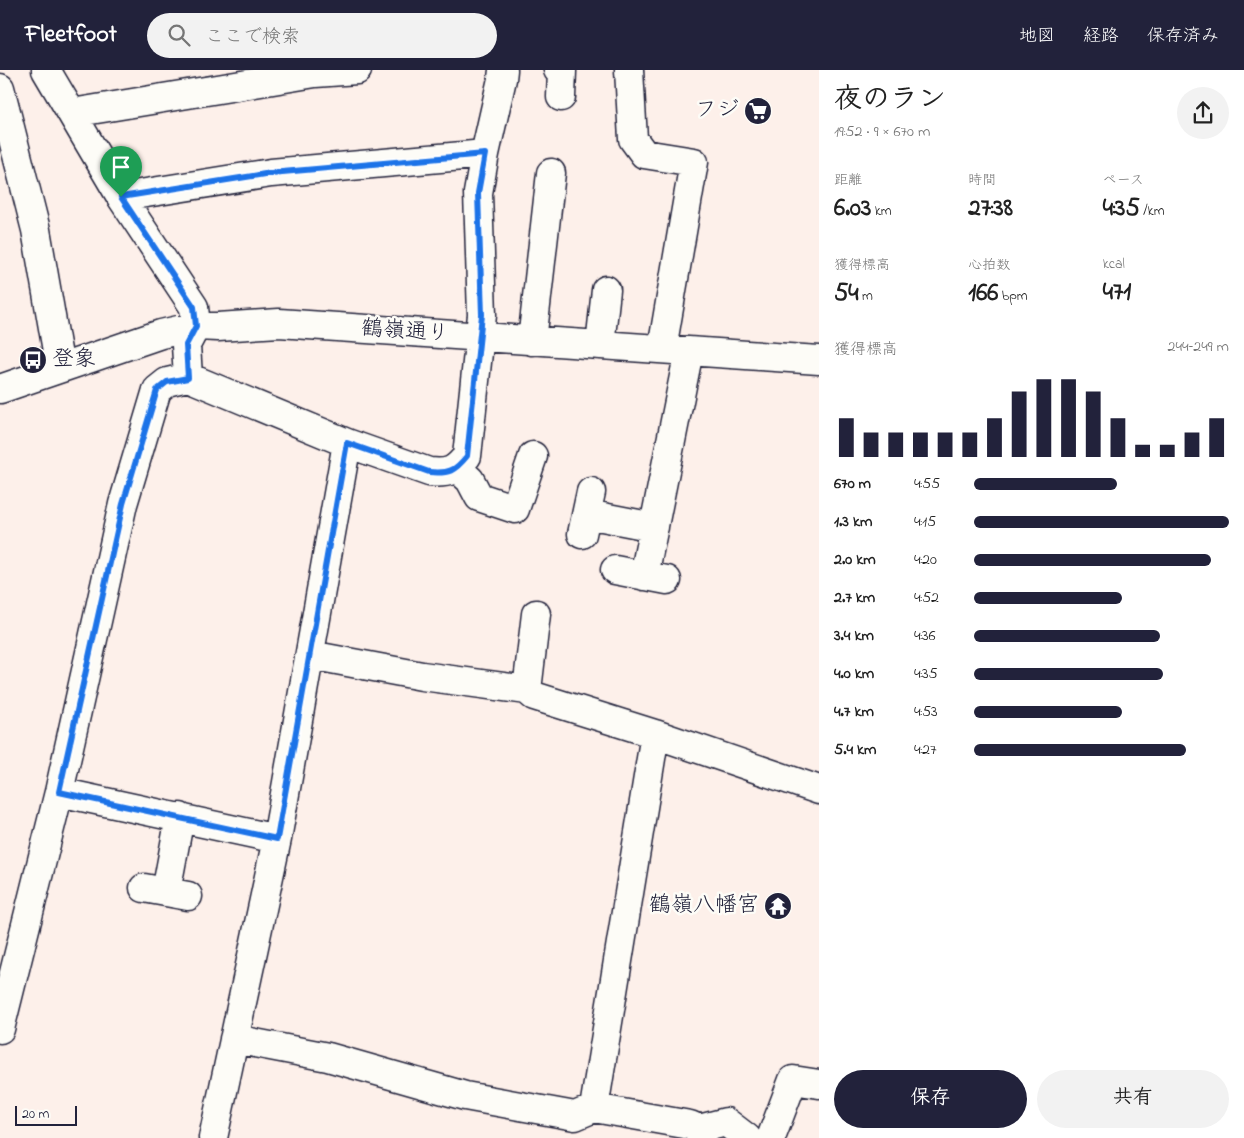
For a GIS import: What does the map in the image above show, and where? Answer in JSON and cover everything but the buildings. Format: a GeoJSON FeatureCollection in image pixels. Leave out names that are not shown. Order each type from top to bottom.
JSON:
{"type":"FeatureCollection","features":[{"type":"Feature","properties":{"kind":"street"},"geometry":{"type":"LineString","coordinates":[[46,70],[121,197],[194,307],[196,326],[186,345],[188,378]]}},
{"type":"Feature","properties":{"kind":"street"},"geometry":{"type":"LineString","coordinates":[[72,114],[237,78],[358,70]]}},
{"type":"Feature","properties":{"kind":"street"},"geometry":{"type":"LineString","coordinates":[[0,1029],[3,1001],[59,792],[123,504],[157,390],[167,382],[188,378],[347,443],[429,472],[442,474],[457,468],[467,456],[481,338],[478,193],[502,80],[502,70]]}},
{"type":"Feature","properties":{"kind":"street"},"geometry":{"type":"LineString","coordinates":[[558,70],[562,71],[561,97]]}},
{"type":"Feature","properties":{"kind":"street"},"geometry":{"type":"LineString","coordinates":[[615,570],[656,578],[654,527],[675,350],[694,162],[644,154],[633,139],[622,76]]}},
{"type":"Feature","properties":{"kind":"street"},"geometry":{"type":"LineString","coordinates":[[0,88],[36,230],[60,368]]}},
{"type":"Feature","properties":{"kind":"street"},"geometry":{"type":"LineString","coordinates":[[121,197],[271,173],[485,154]]}},
{"type":"Feature","properties":{"kind":"street"},"geometry":{"type":"LineString","coordinates":[[532,341],[556,189]]}},
{"type":"Feature","properties":{"kind":"street"},"geometry":{"type":"LineString","coordinates":[[600,346],[606,290]]}},
{"type":"Feature","properties":{"kind":"street","name":"鶴嶺通り"},"geometry":{"type":"LineString","coordinates":[[0,388],[161,334],[196,326],[218,327],[279,323],[819,360]]}},
{"type":"Feature","properties":{"kind":"street"},"geometry":{"type":"LineString","coordinates":[[213,1138],[277,839],[347,443]]}},
{"type":"Feature","properties":{"kind":"street"},"geometry":{"type":"LineString","coordinates":[[457,468],[470,480],[479,497],[515,509],[533,456]]}},
{"type":"Feature","properties":{"kind":"street"},"geometry":{"type":"LineString","coordinates":[[587,513],[654,527]]}},
{"type":"Feature","properties":{"kind":"street"},"geometry":{"type":"LineString","coordinates":[[527,690],[536,614]]}},
{"type":"Feature","properties":{"kind":"street"},"geometry":{"type":"LineString","coordinates":[[310,655],[422,676],[527,690],[534,696],[655,734],[819,790]]}},
{"type":"Feature","properties":{"kind":"street"},"geometry":{"type":"LineString","coordinates":[[594,1108],[655,734]]}},
{"type":"Feature","properties":{"kind":"street"},"geometry":{"type":"LineString","coordinates":[[59,792],[277,839]]}},
{"type":"Feature","properties":{"kind":"street"},"geometry":{"type":"LineString","coordinates":[[166,892],[180,818]]}},
{"type":"Feature","properties":{"kind":"street"},"geometry":{"type":"LineString","coordinates":[[234,1039],[328,1057],[474,1098],[574,1116],[594,1108],[690,1125],[699,1134],[726,1122],[747,1138]]}},
{"type":"Feature","properties":{"kind":"street"},"geometry":{"type":"LineString","coordinates":[[771,1138],[793,1080],[819,1084]]}},
{"type":"Feature","properties":{"kind":"place","name":"フジ"},"geometry":{"type":"Point","coordinates":[758,111]}},
{"type":"Feature","properties":{"kind":"place","name":"登象"},"geometry":{"type":"Point","coordinates":[33,360]}},
{"type":"Feature","properties":{"kind":"place","name":"鶴嶺八幡宮"},"geometry":{"type":"Point","coordinates":[778,906]}},
{"type":"Feature","properties":{"kind":"route"},"geometry":{"type":"LineString","coordinates":[[485,154],[478,193],[481,338],[467,456],[457,468],[442,474],[429,472],[347,443],[277,839],[59,792],[123,504],[157,390],[167,382],[188,378],[186,345],[196,326],[194,307],[121,197],[271,173],[485,154]]}}]}
